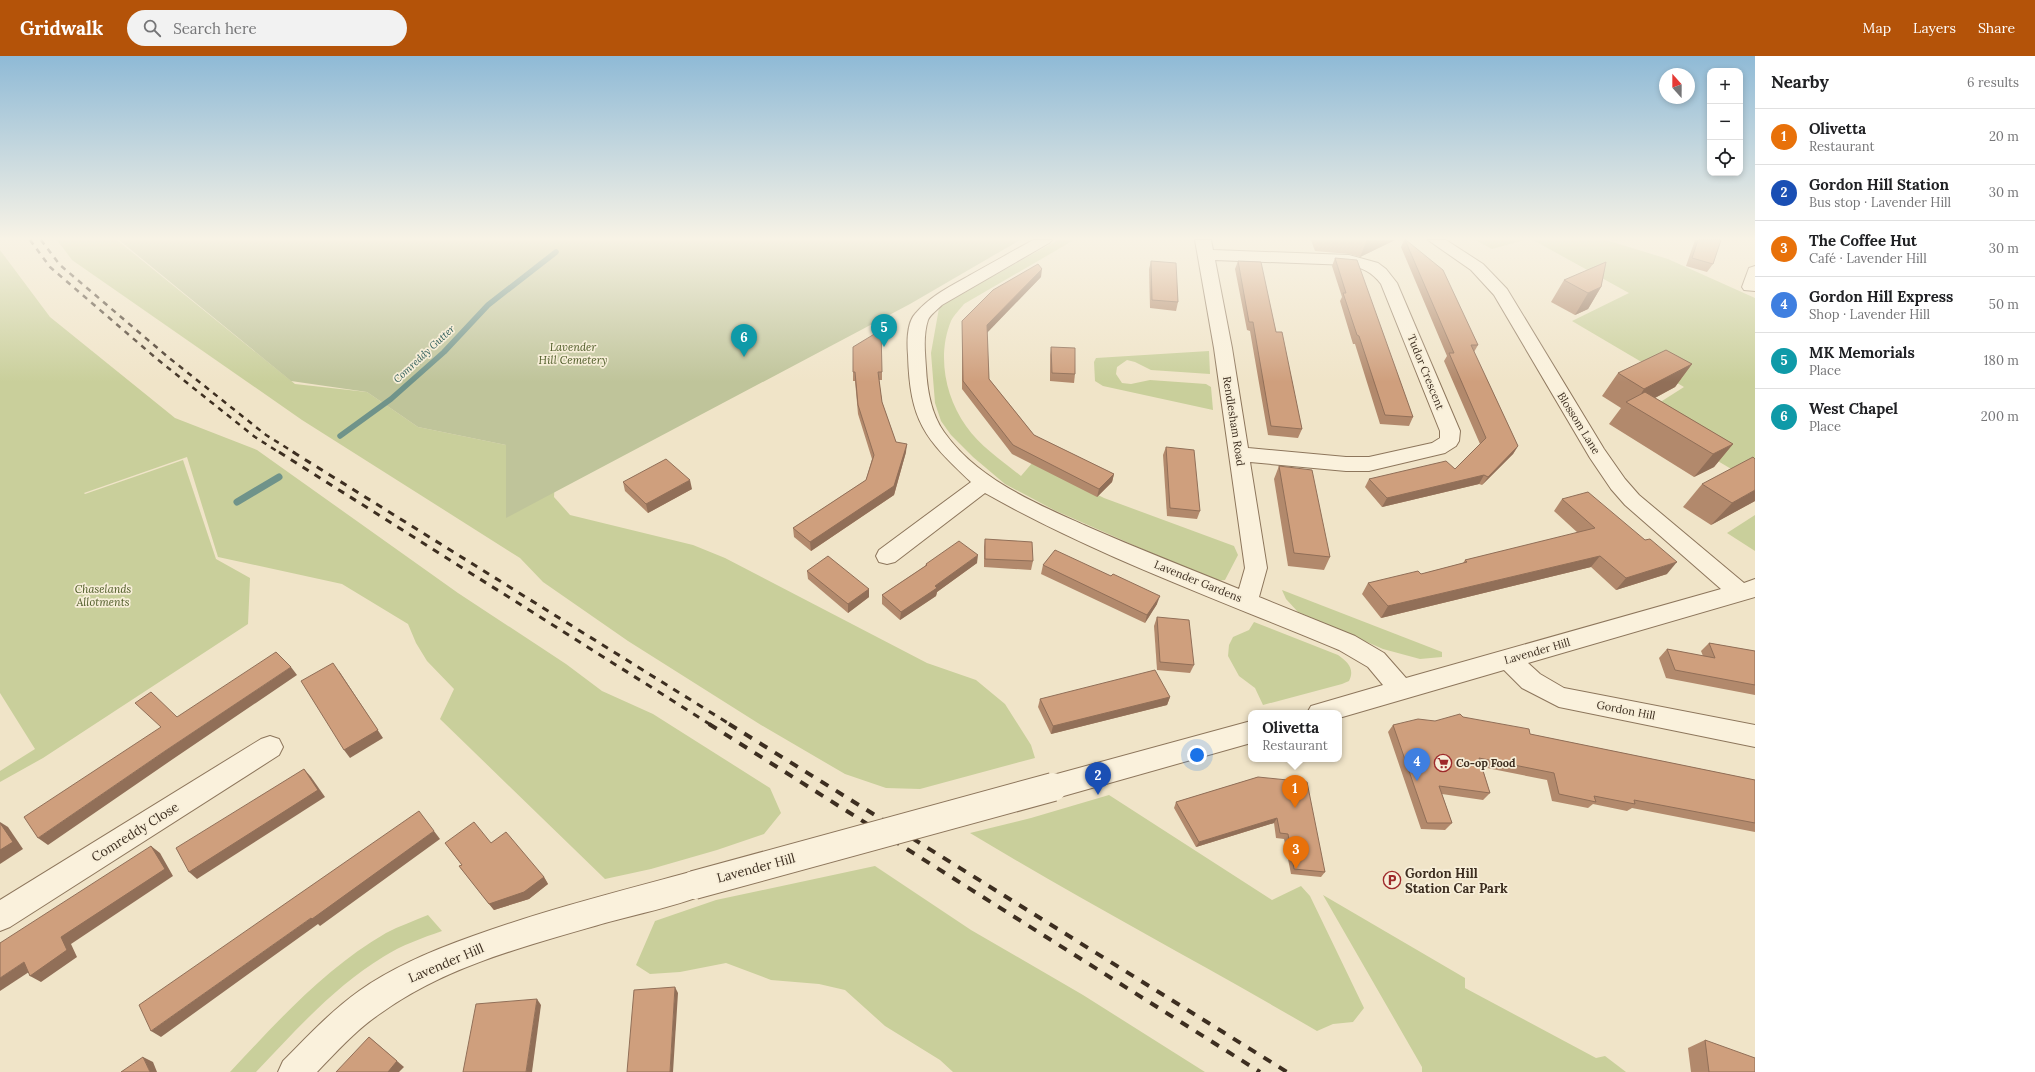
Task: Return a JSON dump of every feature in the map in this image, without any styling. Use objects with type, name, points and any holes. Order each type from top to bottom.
[{"type":"street","name":"Lavender Gardens","points":[[960,287],[936,301],[920,318],[916,345],[918,388],[928,421],[936,435],[948,450],[984,483],[1032,510],[1113,547],[1347,643],[1376,660],[1402,690]]},
{"type":"street","name":"Rendlesham Road","points":[[1212,287],[1256,568],[1255,576],[1246,601]]},
{"type":"street","name":"Tudor Crescent","points":[[1239,454],[1346,464],[1369,464],[1438,448],[1448,441],[1450,431],[1391,287]]},
{"type":"street","name":"Blossom Lane","points":[[1496,287],[1501,293],[1566,402],[1618,484],[1632,500],[1747,590]]},
{"type":"street","points":[[887,556],[984,483]]},
{"type":"street","name":"Lavender Hill","points":[[1331,710],[1747,590]]},
{"type":"street","name":"Gordon Hill","points":[[1508,659],[1530,681],[1560,697],[1755,736]]},
{"type":"street","name":"Lavender Hill","points":[[294,1072],[334,1034],[378,996],[417,973],[515,936],[600,910],[1248,733]]},
{"type":"street","name":"Comreddy Close","points":[[0,917],[270,747]]},
{"type":"green space","name":"Chaselands Allotments","points":[[0,287],[28,287],[50,317],[175,418],[257,450],[458,593],[566,664],[602,691],[653,714],[770,788],[781,813],[764,834],[717,850],[651,869],[605,879],[440,719],[454,689],[427,661],[416,643],[408,624],[342,584],[218,557],[187,457],[84,493],[85,494],[183,460],[216,559],[250,578],[248,624],[43,758],[0,782],[0,771],[35,749],[0,693]]},
{"type":"green space","points":[[111,287],[176,287],[295,384],[367,392],[418,427],[506,445],[558,423],[554,497],[570,515],[693,545],[725,558],[927,663],[976,680],[1005,704],[1031,745],[1035,758],[920,789],[886,788],[845,774],[761,725],[628,641],[543,582],[520,558],[302,420]]},
{"type":"green space","name":"Lavender Hill Cemetery","points":[[177,287],[939,287],[910,304],[506,518],[506,445],[418,427],[367,392],[291,381]]},
{"type":"green space","points":[[972,287],[993,287],[964,304],[955,314],[951,321],[944,348],[945,375],[948,389],[959,415],[978,440],[1021,476],[1033,462],[1104,498],[1234,546],[1238,555],[1225,580],[1215,581],[1054,510],[1005,484],[973,457],[951,435],[941,421],[935,403],[931,353],[939,308]]},
{"type":"green space","points":[[1619,287],[1731,287],[1755,298],[1755,483],[1640,415],[1684,387],[1572,321],[1629,293]]},
{"type":"green space","points":[[1209,351],[1210,374],[1151,370],[1135,362],[1127,360],[1117,367],[1116,374],[1122,383],[1131,384],[1150,380],[1206,384],[1211,387],[1213,410],[1103,386],[1095,381],[1094,362],[1096,358]]},
{"type":"green space","points":[[1755,515],[1755,551],[1727,533]]},
{"type":"green space","points":[[1282,590],[1442,652],[1442,657],[1420,659],[1383,649],[1298,612],[1286,599]]},
{"type":"green space","points":[[1254,622],[1338,655],[1350,666],[1351,677],[1349,681],[1263,705],[1255,688],[1239,676],[1228,656],[1229,645],[1233,637],[1249,630]]},
{"type":"green space","points":[[1109,795],[1272,900],[1301,886],[1310,896],[1364,1008],[1353,1022],[1333,1024],[1317,1031],[1056,884],[970,833],[1031,818]]},
{"type":"green space","points":[[875,866],[971,930],[1083,995],[1205,1072],[953,1072],[940,1060],[885,1026],[845,990],[819,984],[771,980],[726,963],[680,972],[650,974],[636,965],[655,921],[716,900]]},
{"type":"green space","points":[[1323,895],[1465,978],[1465,988],[1596,1058],[1605,1056],[1626,1072],[1422,1072],[1422,1067]]},
{"type":"green space","points":[[428,915],[442,931],[397,949],[348,981],[316,1010],[256,1072],[230,1072],[284,1015],[322,979],[342,963],[363,947],[386,933]]},
{"type":"building","points":[[997,287],[1024,287],[987,325],[989,379],[1034,435],[1114,474],[1099,489],[1013,445],[963,381],[962,321]]},
{"type":"building","points":[[1152,287],[1177,287],[1178,302],[1152,300]]},
{"type":"building","points":[[1243,287],[1266,287],[1276,332],[1282,332],[1302,429],[1271,426],[1253,322],[1249,322]]},
{"type":"building","points":[[1344,287],[1367,287],[1413,417],[1385,415],[1343,293],[1346,293]]},
{"type":"building","points":[[1426,287],[1451,287],[1478,345],[1471,345],[1518,446],[1488,477],[1484,475],[1387,498],[1369,479],[1446,461],[1455,469],[1486,438],[1449,353],[1454,353]]},
{"type":"building","points":[[1578,287],[1600,287],[1588,293]]},
{"type":"building","points":[[881,330],[882,372],[878,372],[882,402],[896,442],[907,444],[894,486],[810,542],[793,528],[866,480],[874,455],[858,405],[855,372],[853,372],[853,347]]},
{"type":"building","points":[[1051,347],[1075,348],[1075,374],[1052,373]]},
{"type":"building","points":[[1666,350],[1692,364],[1644,389],[1618,373]]},
{"type":"building","points":[[1645,392],[1733,444],[1713,454],[1626,402]]},
{"type":"building","points":[[1166,447],[1194,450],[1200,511],[1170,508]]},
{"type":"building","points":[[1753,457],[1755,459],[1755,490],[1732,503],[1702,484]]},
{"type":"building","points":[[666,459],[690,480],[646,504],[623,482]]},
{"type":"building","points":[[1279,466],[1312,470],[1330,557],[1294,553]]},
{"type":"building","points":[[1588,492],[1645,540],[1650,539],[1677,562],[1626,578],[1600,556],[1388,606],[1368,583],[1418,571],[1421,574],[1467,562],[1465,560],[1595,528],[1562,499]]},
{"type":"building","points":[[985,539],[1032,542],[1033,561],[985,559]]},
{"type":"building","points":[[959,541],[978,555],[935,586],[937,588],[901,612],[882,595],[927,565],[926,564]]},
{"type":"building","points":[[1055,550],[1111,576],[1113,574],[1160,596],[1147,615],[1043,565]]},
{"type":"building","points":[[828,556],[869,589],[848,604],[807,571]]},
{"type":"building","points":[[1157,617],[1189,620],[1194,665],[1160,662]]},
{"type":"building","points":[[1709,643],[1755,651],[1755,685],[1675,670],[1667,649],[1715,658]]},
{"type":"building","points":[[276,652],[291,667],[38,838],[24,817],[161,727],[135,703],[151,692],[177,717]]},
{"type":"building","points":[[333,663],[378,730],[344,750],[301,681]]},
{"type":"building","points":[[1155,670],[1170,697],[1053,726],[1040,699]]},
{"type":"building","points":[[1460,714],[1463,717],[1529,729],[1530,734],[1755,780],[1755,823],[1634,800],[1635,804],[1594,796],[1596,802],[1559,794],[1554,773],[1479,758],[1490,793],[1439,786],[1452,823],[1427,823],[1393,725],[1418,719],[1435,721]]},
{"type":"building","points":[[304,769],[318,790],[189,872],[176,848]]},
{"type":"building","points":[[1258,777],[1307,782],[1325,872],[1294,869],[1288,834],[1280,833],[1277,818],[1199,842],[1176,802]]},
{"type":"building","points":[[419,811],[434,831],[312,919],[311,918],[151,1031],[139,1005]]},
{"type":"building","points":[[474,822],[491,843],[506,832],[544,877],[524,892],[489,904],[459,866],[462,865],[445,843]]},
{"type":"building","points":[[0,823],[13,842],[0,850]]},
{"type":"building","points":[[151,846],[165,869],[61,937],[67,950],[30,976],[24,962],[0,978],[0,943]]},
{"type":"building","points":[[675,987],[670,1072],[627,1072],[634,990]]},
{"type":"building","points":[[537,999],[526,1072],[463,1072],[476,1004]]},
{"type":"building","points":[[369,1037],[397,1061],[388,1072],[336,1072]]},
{"type":"building","points":[[1705,1040],[1755,1058],[1755,1072],[1709,1072]]},
{"type":"building","points":[[143,1057],[150,1072],[121,1072]]},
{"type":"waterway","name":"Comreddy Gutter","points":[[340,436],[391,399],[444,352],[488,305],[511,287]]},
{"type":"waterway","name":"Comreddy Gutter","points":[[237,502],[279,477]]},
{"type":"railway","points":[[74,287],[157,359],[255,437],[280,453]]},
{"type":"railway","points":[[86,287],[168,357],[266,435],[295,453]]},
{"type":"railway","points":[[279,452],[711,725]]},
{"type":"railway","points":[[293,452],[731,725]]},
{"type":"railway","points":[[709,724],[1260,1072]]},
{"type":"railway","points":[[729,724],[1287,1072]]},
{"type":"place","name":"MK Memorials","points":[[884,347]]},
{"type":"place","name":"West Chapel","points":[[744,357]]},
{"type":"place","name":"Co-op Food","points":[[1443,763]]},
{"type":"place","name":"Gordon Hill Express","points":[[1417,781]]},
{"type":"place","name":"Gordon Hill Station","points":[[1098,795]]},
{"type":"place","name":"Olivetta","points":[[1295,808]]},
{"type":"place","name":"The Coffee Hut","points":[[1296,869]]},
{"type":"place","name":"Gordon Hill Station Car Park","points":[[1392,880]]}]
